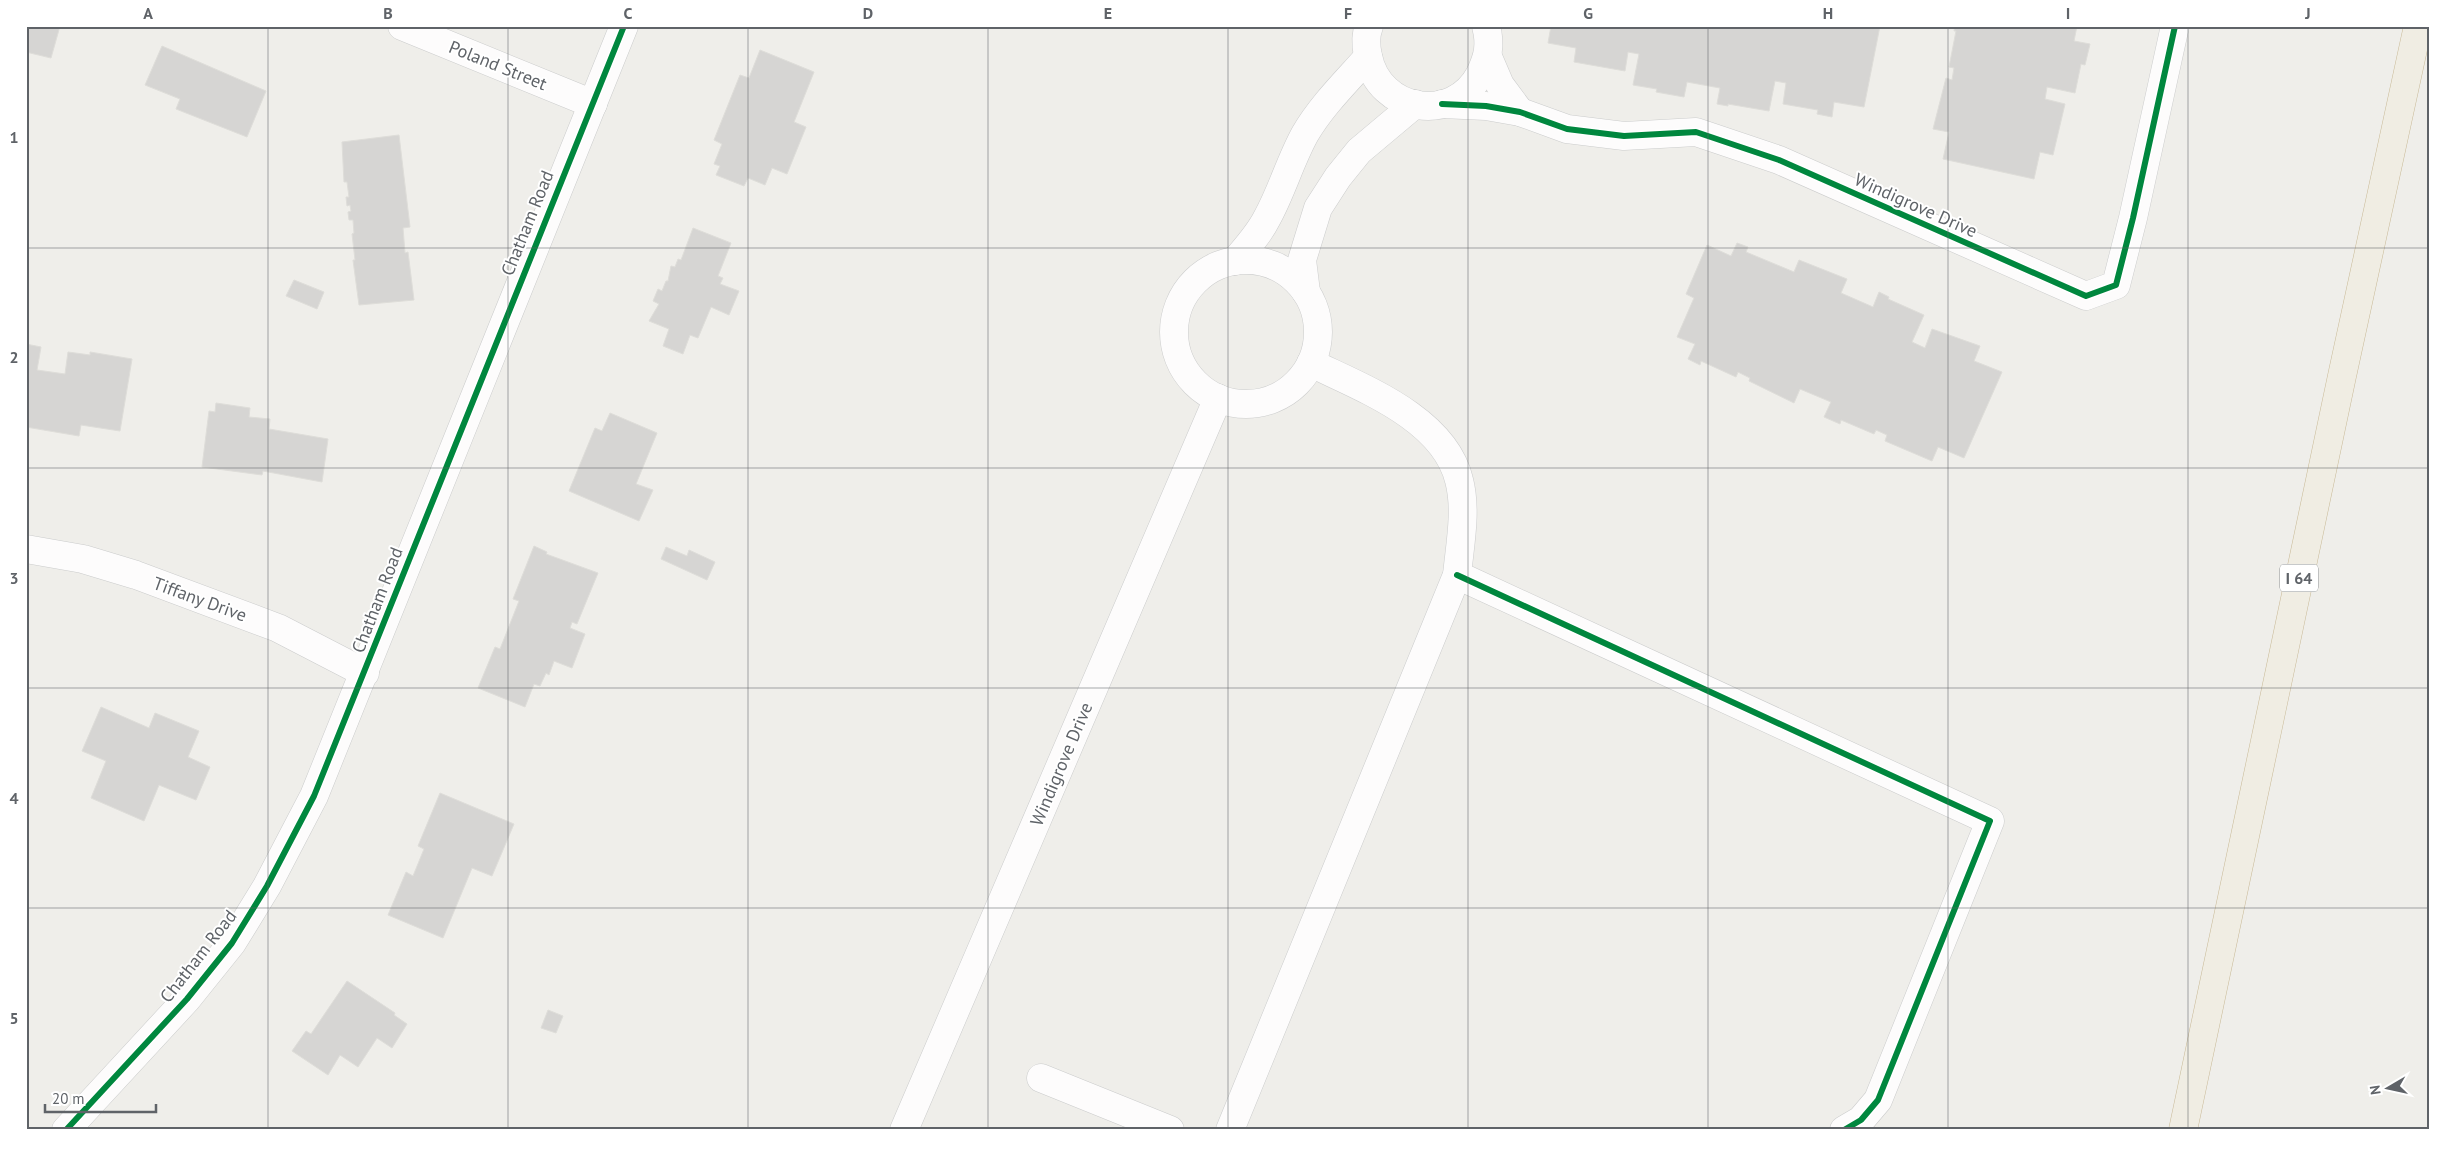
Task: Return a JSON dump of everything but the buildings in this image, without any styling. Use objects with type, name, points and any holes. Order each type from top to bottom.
[{"type":"highway","name":"I 64","points":[[2183,1130],[2418,26]]},
{"type":"street","name":"Poland Street","points":[[402,26],[593,104]]},
{"type":"street","name":"Chatham Road","points":[[66,1130],[187,999],[232,943],[267,886],[310,803],[365,673],[494,343],[624,26]]},
{"type":"street","points":[[1369,26],[1366,48],[1369,66],[1384,88],[1391,94],[1407,103],[1415,104]]},
{"type":"street","points":[[1442,104],[1459,98],[1473,86],[1488,57],[1490,40],[1486,26]]},
{"type":"street","name":"Windigrove Drive","points":[[1415,104],[1424,106],[1442,104],[1486,106],[1520,112],[1567,129],[1624,136],[1696,132],[1778,160],[2086,296],[2116,285],[2133,218],[2175,26]]},
{"type":"street","points":[[1235,261],[1258,233],[1268,217],[1290,161],[1306,132],[1322,109],[1368,57]]},
{"type":"street","points":[[1488,57],[1500,85],[1520,112]]},
{"type":"street","points":[[1306,292],[1292,277],[1275,266],[1256,260],[1220,264],[1194,281],[1178,308],[1175,323],[1178,354],[1184,368],[1204,391],[1218,398],[1236,403],[1254,404],[1272,399],[1288,390],[1302,378],[1311,362],[1318,339],[1316,314],[1306,292],[1302,260],[1318,208],[1338,177],[1359,151],[1415,104]]},
{"type":"street","points":[[1230,1130],[1457,575],[1463,521],[1459,480],[1445,450],[1426,428],[1387,400],[1311,362]]},
{"type":"street","name":"Windigrove Drive","points":[[904,1130],[1218,398]]},
{"type":"street","name":"Tiffany Drive","points":[[26,549],[83,559],[136,575],[278,628],[365,673]]},
{"type":"street","points":[[1457,575],[1990,820],[1878,1100],[1861,1120],[1844,1130]]},
{"type":"street","points":[[1041,1078],[1170,1130]]},
{"type":"cycle path","points":[[66,1130],[187,999],[232,943],[267,886],[314,796],[624,26]]},
{"type":"cycle path","points":[[1442,104],[1486,106],[1520,112],[1567,129],[1624,136],[1696,132],[1779,160],[2086,296],[2116,285],[2133,218],[2175,26]]},
{"type":"cycle path","points":[[1457,575],[1990,821],[1878,1100],[1861,1120],[1844,1130]]}]
